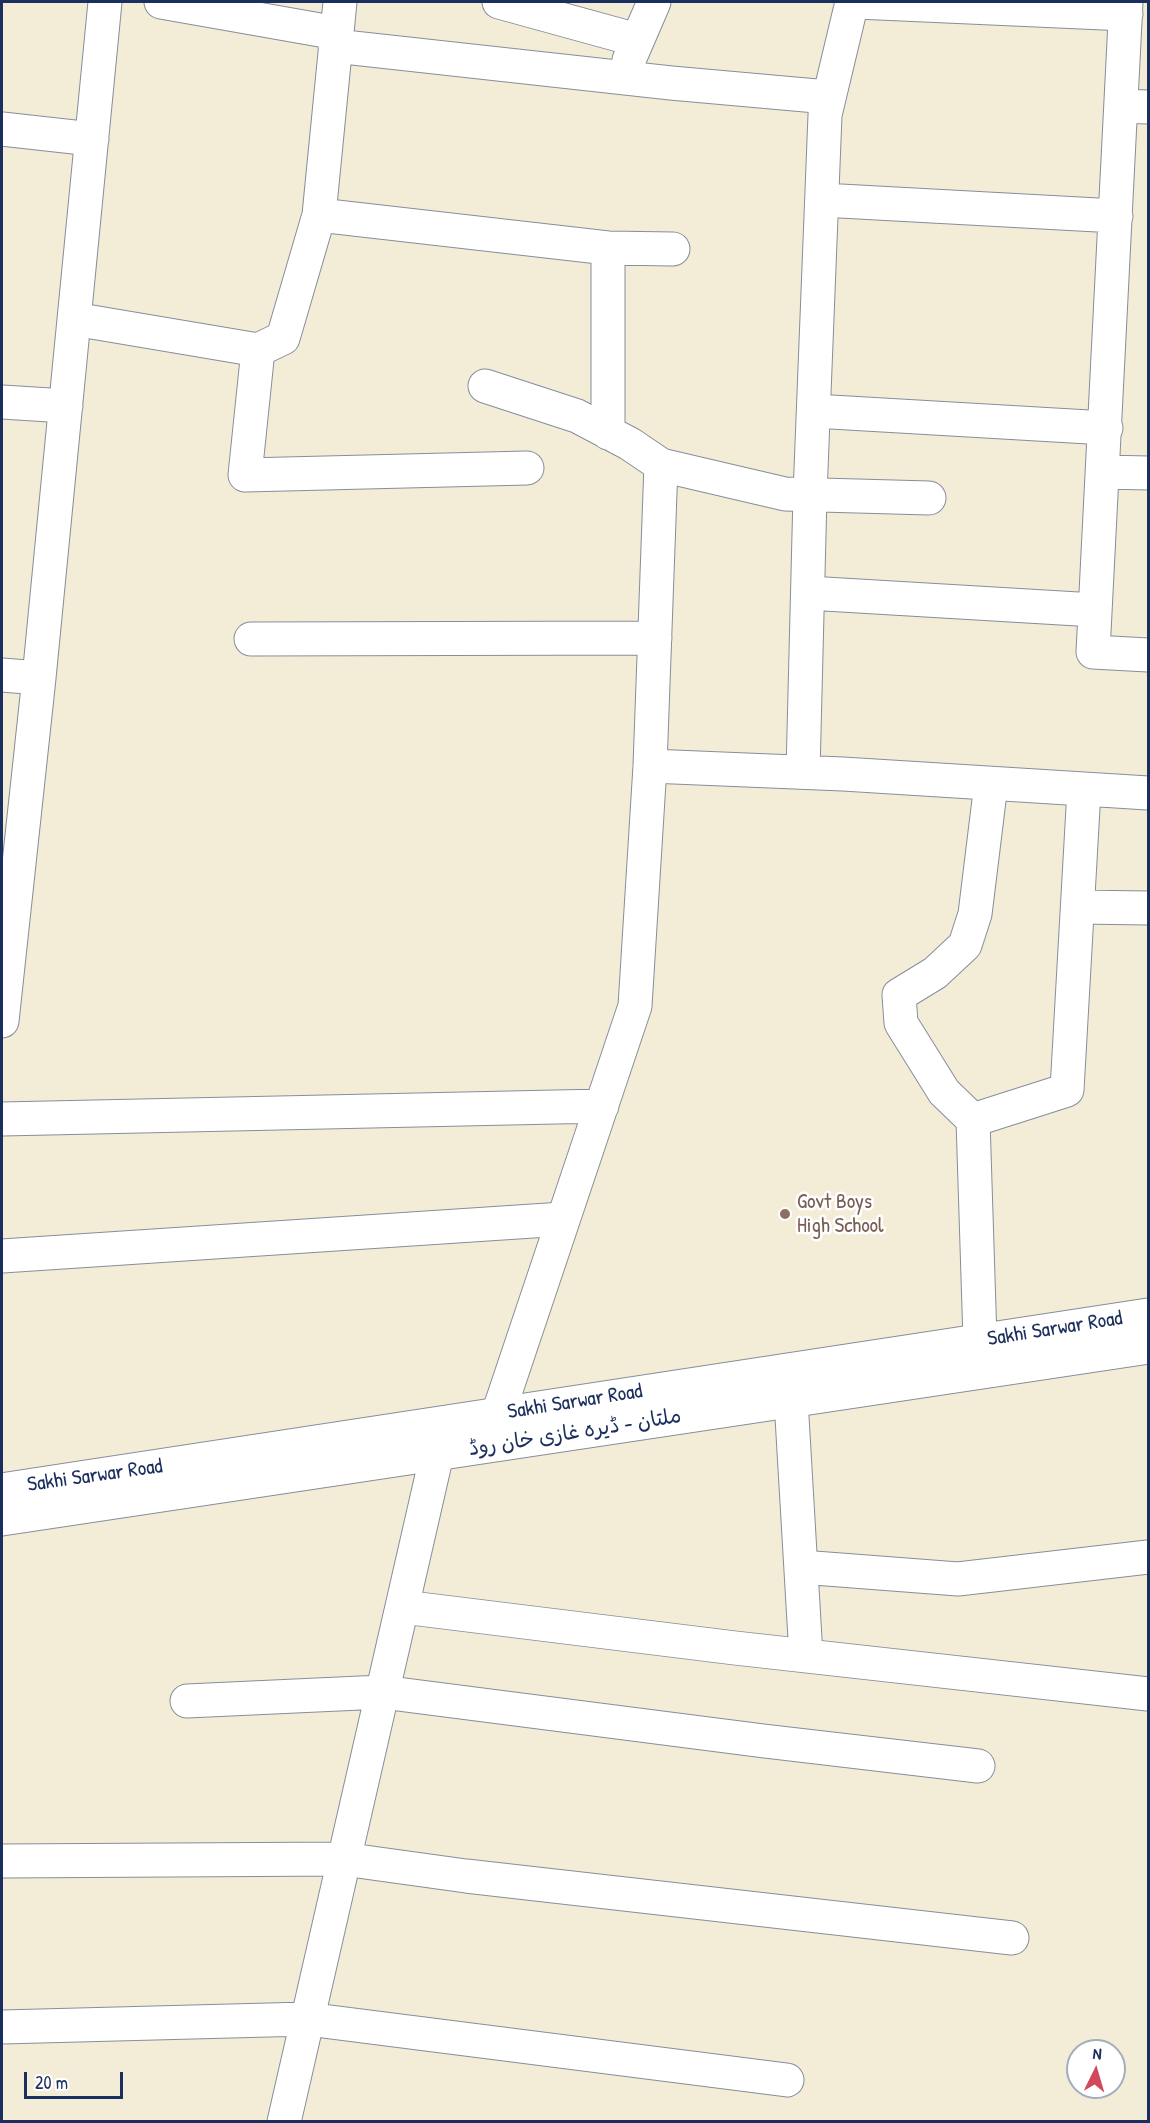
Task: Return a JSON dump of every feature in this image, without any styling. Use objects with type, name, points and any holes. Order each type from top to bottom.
[{"type":"main road","points":[[2,1021],[4,981],[39,678],[105,2]]},
{"type":"main road","points":[[161,2],[337,27],[622,78],[828,97]]},
{"type":"main road","points":[[499,2],[637,40]]},
{"type":"main road","points":[[622,78],[654,2]]},
{"type":"main road","points":[[803,772],[810,495],[825,115],[852,2]]},
{"type":"main road","points":[[857,2],[1126,8],[1135,106],[1116,216],[1093,652],[1149,655]]},
{"type":"main road","points":[[74,319],[258,350],[283,338],[319,215],[337,27]]},
{"type":"main road","points":[[2,129],[92,139]]},
{"type":"main road","points":[[822,200],[1116,216]]},
{"type":"main road","points":[[319,215],[608,248],[673,249]]},
{"type":"main road","points":[[608,248],[608,433]]},
{"type":"main road","points":[[258,350],[245,475],[527,468]]},
{"type":"main road","points":[[486,386],[577,416],[630,444],[660,465],[784,494],[929,498]]},
{"type":"main road","points":[[2,402],[66,406]]},
{"type":"main road","points":[[814,411],[1106,428]]},
{"type":"main road","points":[[498,1414],[635,1006],[650,766],[660,465]]},
{"type":"main road","points":[[1103,472],[1149,473]]},
{"type":"main road","points":[[808,593],[1095,610]]},
{"type":"main road","points":[[250,639],[654,638]]},
{"type":"main road","points":[[2,675],[39,678]]},
{"type":"main road","points":[[650,766],[803,772],[1149,793]]},
{"type":"main road","points":[[980,1340],[973,1120],[944,1092],[901,1023],[899,995],[935,973],[964,945],[975,914],[991,784]]},
{"type":"main road","points":[[973,1120],[1067,1090],[1084,790]]},
{"type":"main road","points":[[1078,907],[1149,908]]},
{"type":"main road","points":[[2,1119],[602,1106]]},
{"type":"main road","points":[[2,1256],[563,1219]]},
{"type":"main road","name":"Sakhi Sarwar Road","points":[[2,1490],[311,1458],[498,1414],[1149,1314]]},
{"type":"main road","name":"ملتان - ڈیرہ غازی خان روڈ","points":[[2,1519],[311,1458],[437,1454],[1149,1347]]},
{"type":"main road","points":[[791,1400],[806,1656]]},
{"type":"main road","points":[[284,2121],[437,1454]]},
{"type":"main road","points":[[801,1567],[958,1579],[1149,1557]]},
{"type":"main road","points":[[403,1607],[806,1656],[1149,1694]]},
{"type":"main road","points":[[187,1701],[382,1692],[978,1766]]},
{"type":"main road","points":[[2,1861],[343,1859],[466,1876],[1012,1938]]},
{"type":"main road","points":[[2,2027],[307,2019],[787,2080]]},
{"type":"place","name":"Govt Boys High School","points":[[785,1214]]}]
